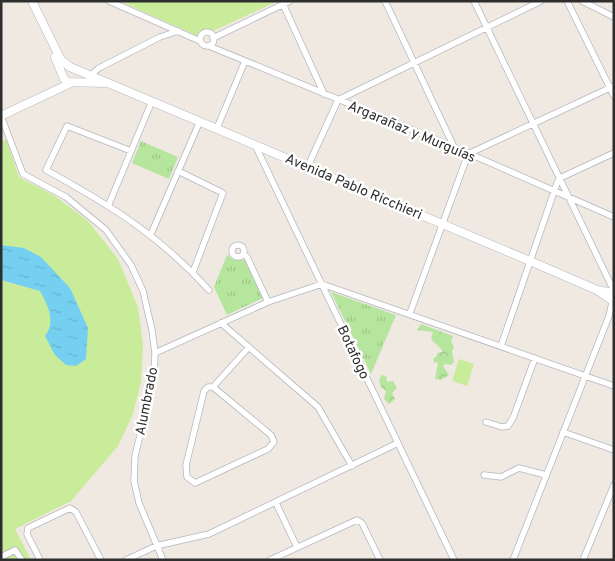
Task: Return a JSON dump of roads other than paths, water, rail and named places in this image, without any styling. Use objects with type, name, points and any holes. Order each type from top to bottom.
[{"type":"main road","points":[[27,1],[63,75],[73,82]]},
{"type":"main road","points":[[1,116],[73,82],[79,77],[74,69],[61,60],[32,1]]},
{"type":"main road","points":[[1,112],[58,84],[63,75],[74,69]]},
{"type":"main road","name":"Avenida Pablo Ricchieri","points":[[74,69],[255,143],[613,296]]},
{"type":"main road","name":"Avenida Pablo Ricchieri","points":[[73,82],[110,84]]},
{"type":"street","points":[[109,1],[200,41],[203,46],[210,46],[213,38],[290,1]]},
{"type":"street","points":[[385,1],[454,147]]},
{"type":"street","points":[[474,1],[571,199],[613,296],[611,314],[513,560]]},
{"type":"street","points":[[308,166],[338,100],[541,1]]},
{"type":"street","points":[[567,1],[612,87],[614,96]]},
{"type":"street","points":[[582,1],[614,17]]},
{"type":"street","points":[[283,4],[324,94]]},
{"type":"street","points":[[160,37],[166,27]]},
{"type":"street","points":[[91,75],[99,68],[160,37],[178,32]]},
{"type":"street","points":[[200,41],[200,36],[205,32],[211,34],[213,38]]},
{"type":"street","name":"Argarañaz y Murguías","points":[[210,46],[454,147],[614,217]]},
{"type":"street","points":[[217,128],[245,61]]},
{"type":"street","points":[[410,313],[468,154],[612,87]]},
{"type":"street","points":[[109,204],[152,101]]},
{"type":"street","name":"Alumbrado","points":[[1,116],[24,174],[66,197],[106,230],[123,253],[143,291],[155,353],[152,387],[135,456],[134,481],[139,503],[163,560]]},
{"type":"street","points":[[151,234],[200,121]]},
{"type":"street","points":[[131,151],[67,126],[46,170],[109,204],[151,234],[193,272],[209,290]]},
{"type":"street","name":"Botafogo","points":[[255,143],[454,560]]},
{"type":"street","points":[[501,346],[560,178],[614,152]]},
{"type":"street","points":[[178,171],[221,190],[223,199],[193,272]]},
{"type":"street","points":[[243,254],[247,257],[268,302]]},
{"type":"street","points":[[155,353],[268,302],[322,284],[410,313],[614,386]]},
{"type":"street","points":[[221,322],[318,407],[352,466]]},
{"type":"street","points":[[213,387],[271,435],[274,442],[268,449],[194,483],[187,477],[186,465],[204,391],[208,387],[213,387],[249,347]]},
{"type":"street","points":[[486,422],[502,427],[508,426],[514,418],[535,358]]},
{"type":"street","points":[[563,432],[614,450]]},
{"type":"street","points":[[126,560],[156,546],[209,534],[398,443]]},
{"type":"street","points":[[484,475],[501,477],[519,468],[546,475]]},
{"type":"street","points":[[583,560],[614,485]]},
{"type":"street","points":[[276,502],[297,547]]},
{"type":"street","points":[[40,560],[27,531],[70,508],[74,509],[101,560]]},
{"type":"street","points":[[270,560],[357,520],[362,523],[380,560]]},
{"type":"street","points":[[1,557],[15,550],[22,560]]},
{"type":"water","points":[[1,245],[24,248],[41,257],[70,288],[88,328],[86,359],[76,366],[66,365],[55,355],[45,336],[50,325],[50,314],[40,291],[1,280]]}]
